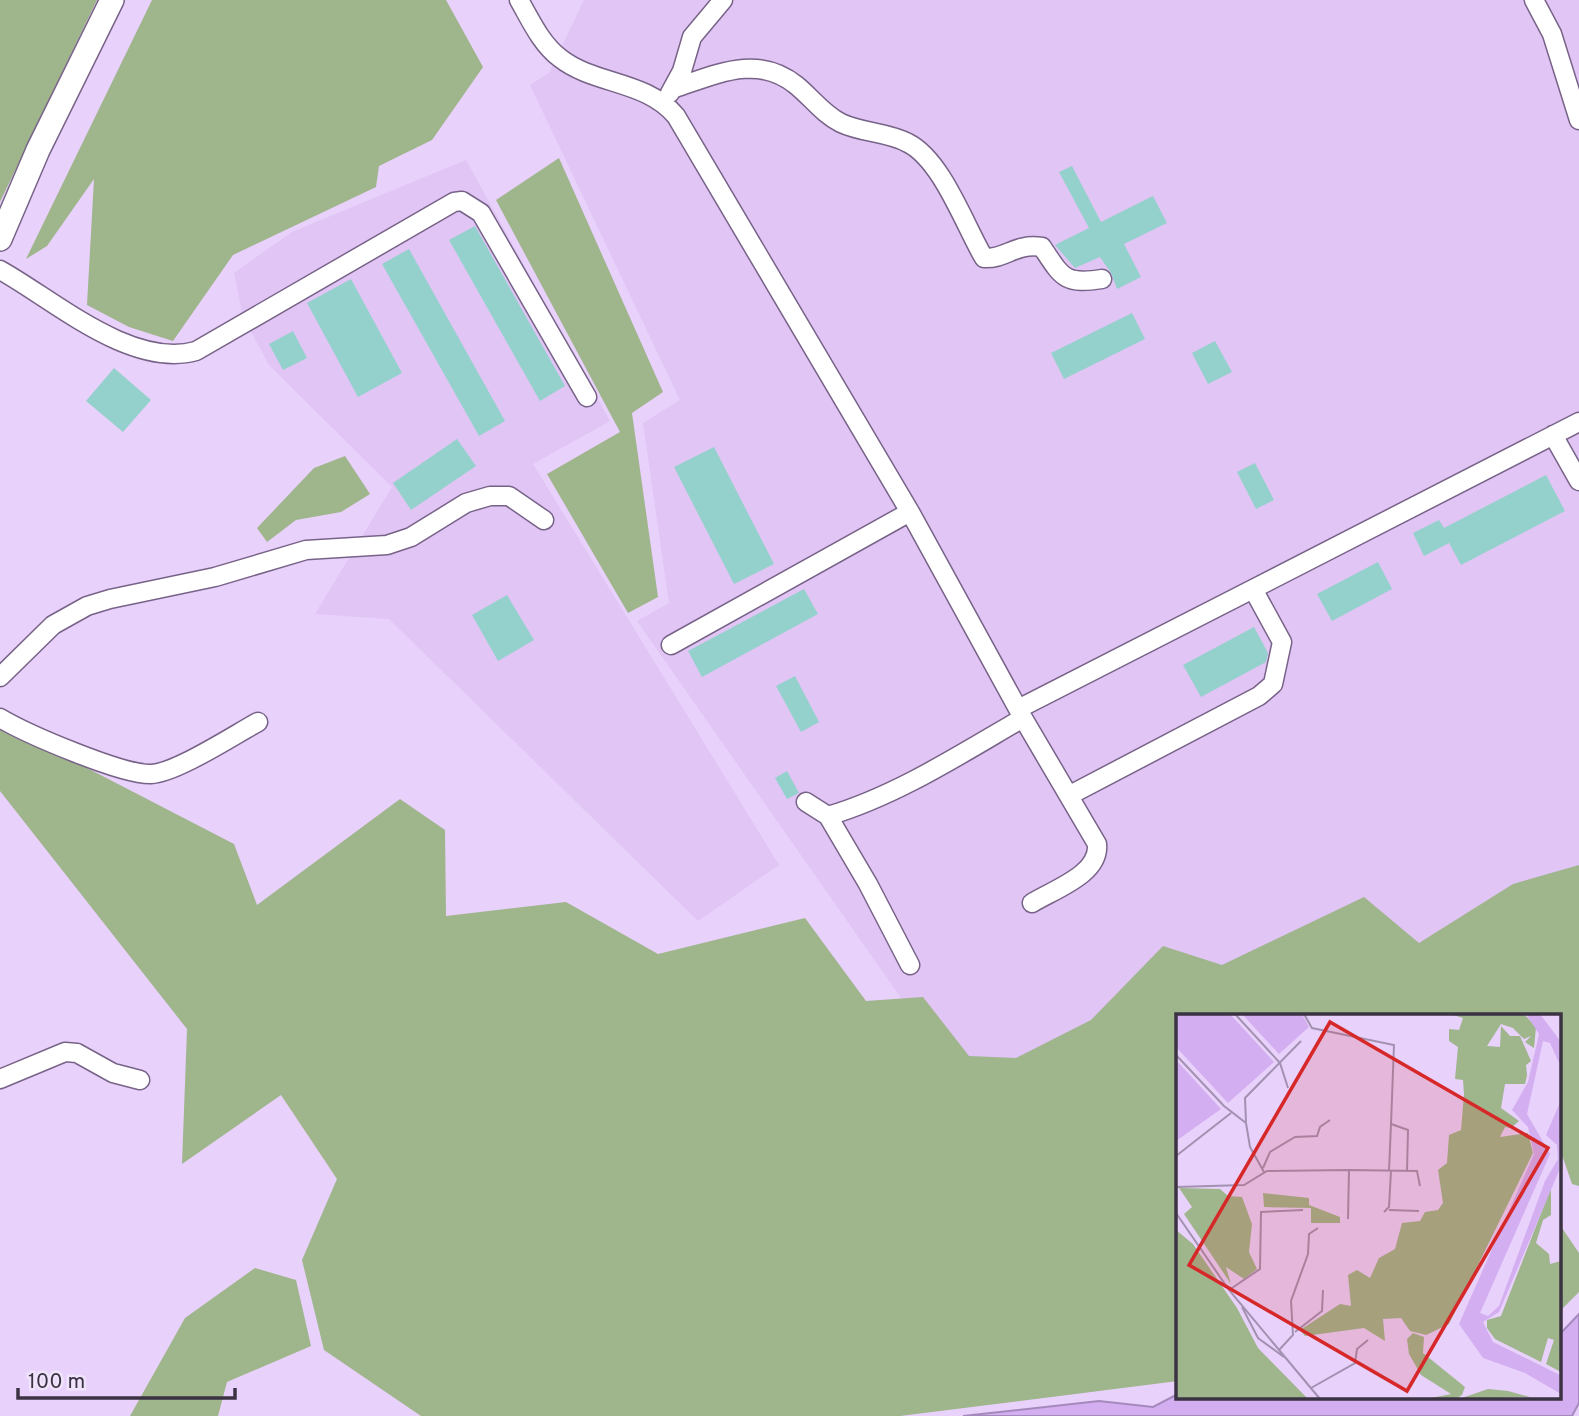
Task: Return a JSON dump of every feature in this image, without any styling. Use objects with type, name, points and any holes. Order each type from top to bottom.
[{"type":"main road","points":[[0,239],[38,150],[112,0]]},
{"type":"lane","points":[[519,0],[544,41],[560,59],[669,94],[716,74],[756,67],[780,72],[817,107],[842,124],[909,143],[924,155],[938,172],[984,258],[995,259],[1021,245],[1042,247],[1060,275],[1075,283],[1102,279]]},
{"type":"lane","points":[[723,0],[692,37],[669,94],[683,128],[910,512],[1021,714],[1097,844],[1098,856],[1091,867],[1032,903]]},
{"type":"lane","points":[[1534,0],[1552,34],[1579,120]]},
{"type":"lane","points":[[0,270],[116,339],[140,349],[178,356],[196,351],[442,209],[462,201],[481,213],[587,397]]},
{"type":"lane","points":[[828,816],[847,810],[950,761],[1021,714],[1253,589],[1579,422]]},
{"type":"lane","points":[[1553,435],[1579,481]]},
{"type":"lane","points":[[0,677],[53,625],[87,606],[110,599],[215,577],[306,550],[387,545],[411,537],[466,503],[490,496],[509,496],[544,520]]},
{"type":"lane","points":[[671,645],[910,512]]},
{"type":"lane","points":[[1070,795],[1259,696],[1273,684],[1282,642],[1253,589]]},
{"type":"lane","points":[[0,718],[92,757],[133,772],[152,774],[182,762],[258,722]]},
{"type":"lane","points":[[806,802],[828,816],[868,884],[910,965]]},
{"type":"lane","points":[[0,1079],[65,1052],[78,1053],[113,1073],[140,1080]]},
{"type":"shaded area","points":[[584,0],[1579,0],[1579,971],[1176,1014],[1176,1162],[941,1055],[637,621],[669,603],[643,423],[680,400],[530,85],[549,73]]},
{"type":"shaded area","points":[[466,160],[610,421],[533,464],[779,865],[698,921],[389,619],[315,614],[392,487],[269,365],[243,317],[234,273],[292,232]]},
{"type":"shaded area","points":[[1579,1314],[1579,1403],[1572,1416],[963,1416],[1099,1401],[1153,1407],[1176,1395],[1176,1398],[1562,1398],[1562,1332]]},
{"type":"green space","points":[[0,0],[97,0],[0,202]]},
{"type":"green space","points":[[152,0],[446,0],[483,67],[432,140],[379,166],[376,187],[233,255],[173,341],[129,327],[87,305],[94,179],[47,246],[26,259]]},
{"type":"green space","points":[[559,158],[663,392],[632,413],[658,597],[628,613],[547,474],[620,432],[496,200]]},
{"type":"green space","points":[[345,456],[370,494],[341,512],[296,520],[267,542],[257,528],[314,468]]},
{"type":"green space","points":[[0,723],[234,844],[257,905],[400,799],[445,830],[446,916],[566,902],[658,954],[805,918],[866,1001],[923,997],[969,1056],[1016,1058],[1091,1020],[1163,946],[1222,965],[1364,897],[1419,943],[1513,884],[1579,865],[1579,1186],[1572,1184],[1562,1155],[1562,1014],[1176,1014],[1176,1381],[900,1416],[421,1416],[324,1350],[302,1260],[337,1179],[281,1095],[182,1164],[187,1029],[0,791]]},
{"type":"green space","points":[[1562,1228],[1579,1253],[1579,1292],[1562,1309]]},
{"type":"green space","points":[[255,1268],[296,1280],[311,1346],[227,1382],[218,1416],[130,1416],[185,1318]]},
{"type":"building","points":[[1072,166],[1101,222],[1153,196],[1167,223],[1124,244],[1141,277],[1117,289],[1111,273],[1100,257],[1075,268],[1055,245],[1089,228],[1059,172]]},
{"type":"building","points":[[475,226],[565,386],[540,401],[449,240]]},
{"type":"building","points":[[409,249],[505,421],[479,436],[382,264]]},
{"type":"building","points":[[351,279],[402,373],[358,397],[307,303]]},
{"type":"building","points":[[1132,313],[1145,339],[1064,379],[1051,353]]},
{"type":"building","points":[[293,331],[307,358],[283,370],[269,344]]},
{"type":"building","points":[[1215,341],[1232,372],[1208,384],[1192,353]]},
{"type":"building","points":[[114,368],[151,400],[123,432],[86,401]]},
{"type":"building","points":[[457,439],[476,466],[411,510],[393,483]]},
{"type":"building","points":[[714,447],[774,564],[734,584],[674,467]]},
{"type":"building","points":[[1255,463],[1274,500],[1256,509],[1237,472]]},
{"type":"building","points":[[1546,475],[1565,511],[1461,565],[1449,543],[1424,556],[1413,533],[1439,520],[1444,528]]},
{"type":"building","points":[[1378,562],[1392,589],[1332,621],[1317,594]]},
{"type":"building","points":[[804,589],[818,614],[702,677],[688,651]]},
{"type":"building","points":[[507,595],[534,640],[498,661],[472,615]]},
{"type":"building","points":[[1254,627],[1268,653],[1266,662],[1201,697],[1183,665]]},
{"type":"building","points":[[795,676],[819,722],[801,732],[776,686]]},
{"type":"building","points":[[787,771],[799,793],[787,799],[775,778]]}]
